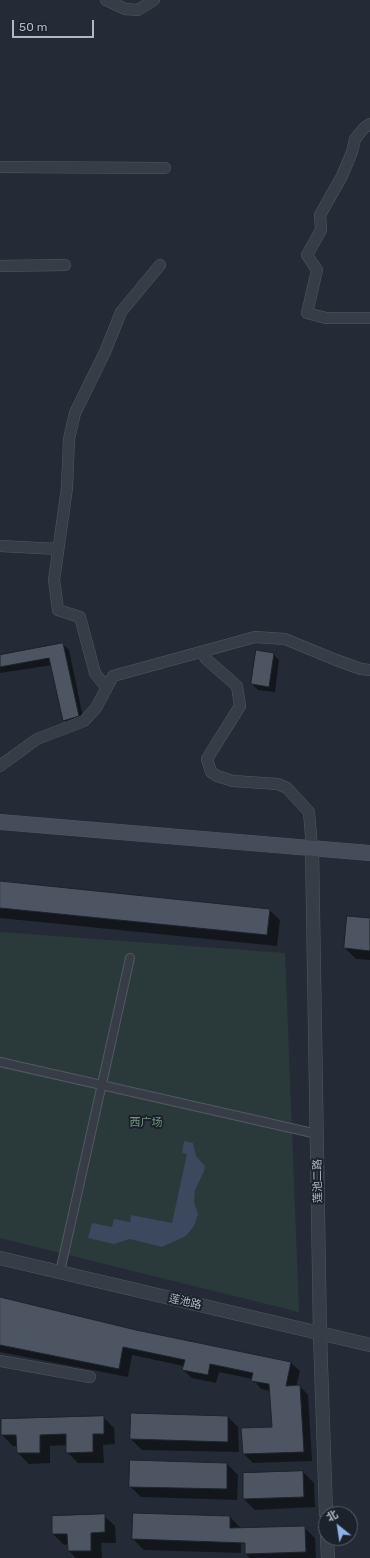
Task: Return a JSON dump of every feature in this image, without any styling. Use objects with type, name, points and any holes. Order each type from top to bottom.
[{"type":"main road","points":[[0,822],[370,853]]},
{"type":"street","points":[[106,0],[125,9],[138,10],[154,0]]},
{"type":"street","points":[[370,124],[364,128],[355,139],[352,152],[342,176],[320,215],[321,230],[307,255],[317,270],[307,313],[326,318],[370,318]]},
{"type":"street","points":[[0,167],[165,168]]},
{"type":"street","points":[[0,266],[65,265]]},
{"type":"street","points":[[106,687],[95,673],[80,617],[58,610],[54,580],[67,488],[69,439],[75,413],[105,352],[122,312],[160,265]]},
{"type":"street","points":[[0,546],[58,549]]},
{"type":"street","points":[[0,766],[37,739],[84,721],[96,708],[113,676],[255,637],[285,639],[361,669],[370,670]]},
{"type":"street","points":[[202,652],[206,659],[237,686],[240,706],[208,759],[211,772],[217,776],[233,781],[278,784],[287,788],[308,812],[312,848]]},
{"type":"street","name":"莲池二路","points":[[312,848],[320,1334],[326,1506]]},
{"type":"street","points":[[60,1272],[130,958]]},
{"type":"street","points":[[0,1062],[317,1134]]},
{"type":"street","name":"莲池路","points":[[0,1258],[370,1345]]},
{"type":"street","points":[[0,1361],[90,1377]]},
{"type":"street","points":[[327,1546],[328,1558]]},
{"type":"green space","name":"西广场","points":[[0,932],[285,953],[299,1312],[0,1238]]},
{"type":"water","points":[[184,1141],[193,1143],[196,1156],[205,1166],[195,1190],[194,1202],[198,1214],[194,1226],[186,1236],[162,1247],[130,1239],[114,1244],[88,1238],[92,1223],[112,1227],[114,1219],[130,1222],[131,1215],[172,1223],[187,1154],[182,1153]]},
{"type":"building","points":[[63,643],[79,716],[63,721],[49,658],[0,667],[0,655]]},
{"type":"building","points":[[256,650],[274,653],[269,687],[251,684]]},
{"type":"building","points":[[0,881],[270,909],[267,935],[0,908]]},
{"type":"building","points":[[347,916],[370,918],[370,951],[344,948]]},
{"type":"building","points":[[0,1297],[136,1330],[291,1362],[286,1386],[300,1385],[304,1452],[243,1454],[241,1428],[272,1427],[269,1384],[251,1381],[253,1373],[210,1364],[208,1375],[182,1370],[185,1360],[123,1347],[119,1369],[0,1345]]},
{"type":"building","points":[[131,1413],[228,1416],[228,1442],[130,1439]]},
{"type":"building","points":[[104,1416],[104,1434],[93,1434],[93,1452],[66,1453],[66,1434],[40,1435],[40,1453],[17,1453],[16,1435],[1,1435],[1,1419]]},
{"type":"building","points":[[130,1460],[227,1463],[227,1489],[129,1487]]},
{"type":"building","points":[[303,1471],[304,1497],[243,1499],[243,1473]]},
{"type":"building","points":[[133,1513],[230,1516],[230,1528],[305,1526],[306,1552],[245,1554],[245,1543],[132,1539]]},
{"type":"building","points":[[105,1514],[105,1532],[91,1533],[91,1551],[68,1551],[67,1534],[52,1534],[52,1516]]}]
